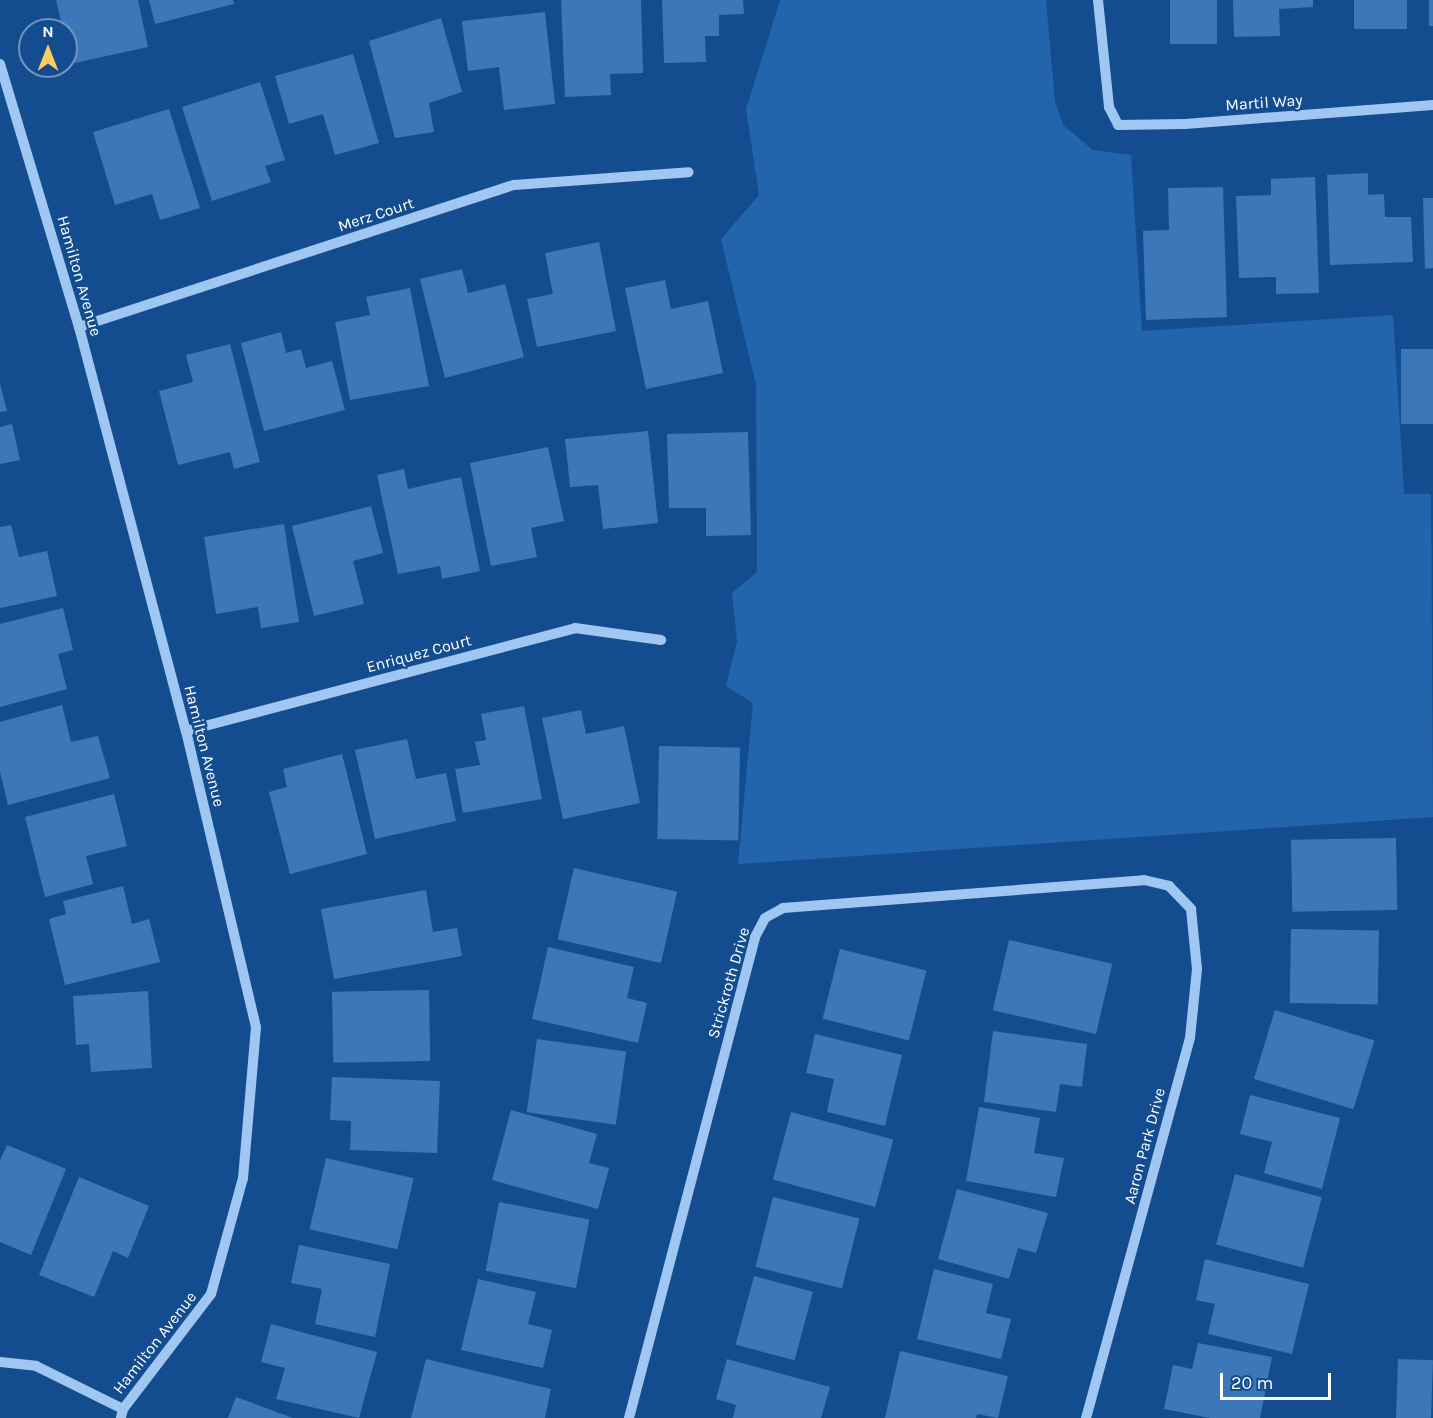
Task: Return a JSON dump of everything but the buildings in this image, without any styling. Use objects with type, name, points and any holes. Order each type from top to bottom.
[{"type":"street","name":"Martil Way","points":[[1098,0],[1109,106],[1118,125],[1185,124],[1433,105]]},
{"type":"street","name":"Hamilton Avenue","points":[[0,64],[79,327],[186,731],[256,1027],[243,1178],[211,1294],[122,1413]]},
{"type":"street","name":"Merz Court","points":[[79,327],[514,185],[689,172]]},
{"type":"street","name":"Enriquez Court","points":[[186,731],[575,628],[661,640]]},
{"type":"street","name":"Strickroth Drive","points":[[629,1418],[755,937],[765,918],[783,908],[1144,880],[1168,886]]},
{"type":"street","name":"Aaron Park Drive","points":[[1086,1418],[1190,1038],[1197,969],[1191,909],[1168,886]]},
{"type":"street","points":[[0,1362],[36,1366],[122,1413]]},
{"type":"shaded area","points":[[780,0],[1046,0],[1055,102],[1064,126],[1093,150],[1131,155],[1142,331],[1393,315],[1404,494],[1431,494],[1433,817],[738,864],[753,703],[726,686],[737,641],[732,593],[757,572],[756,385],[721,239],[759,195],[746,109]]}]
